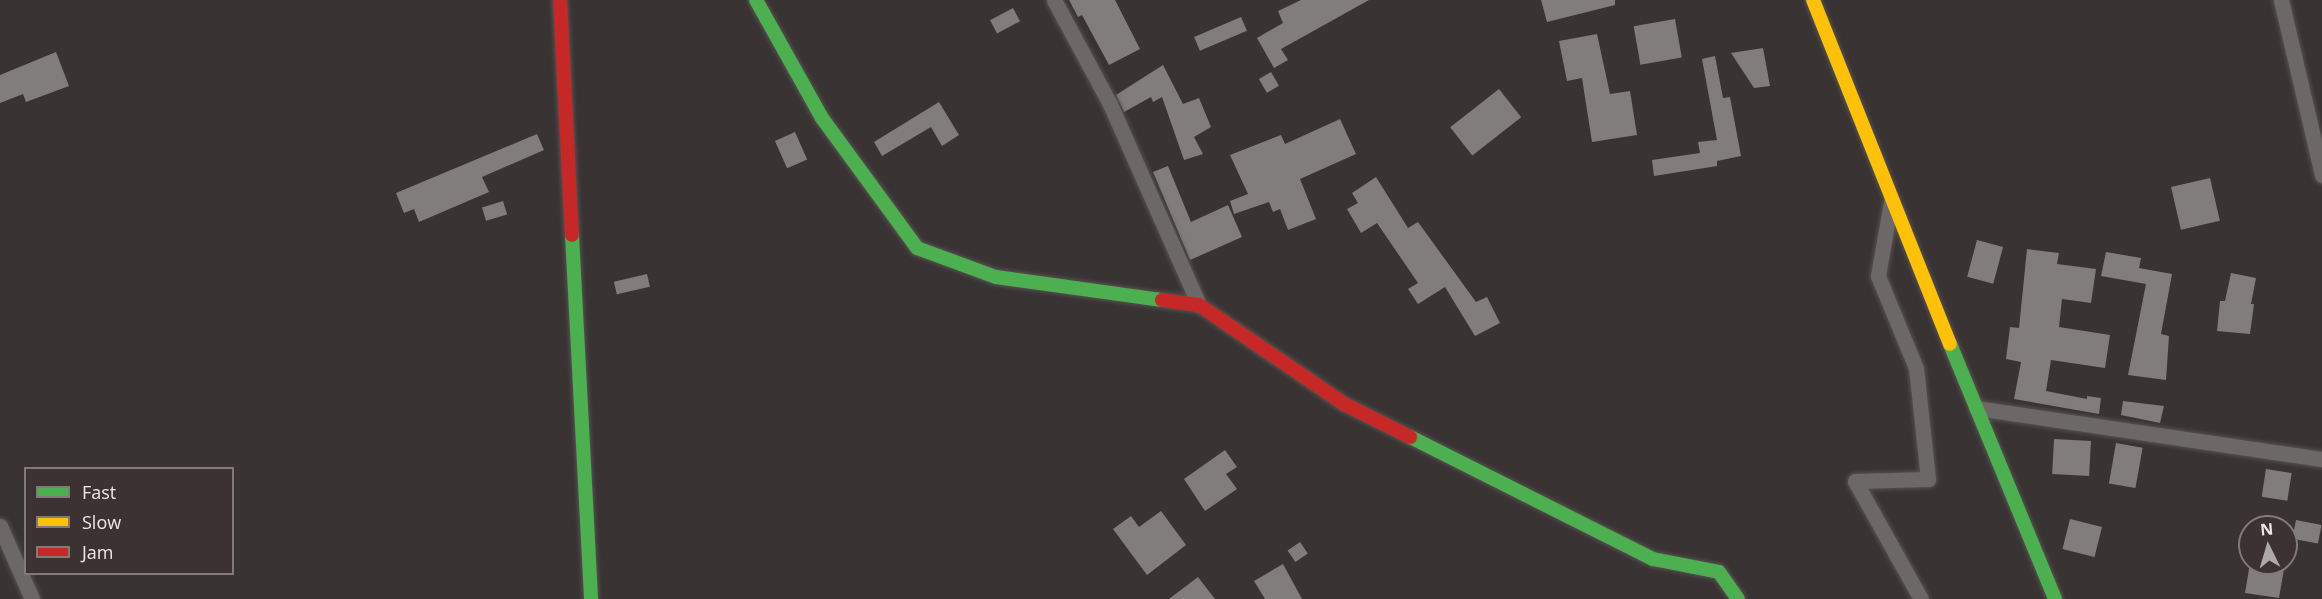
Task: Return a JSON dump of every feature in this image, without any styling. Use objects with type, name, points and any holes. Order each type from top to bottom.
[{"type":"street","points":[[560,0],[591,599]]},
{"type":"street","points":[[756,0],[822,117],[917,248],[996,277],[1199,305],[1344,404],[1653,559],[1719,572],[1738,599]]},
{"type":"street","points":[[1054,0],[1110,104],[1199,305]]},
{"type":"street","points":[[1813,0],[1891,201],[2055,599]]},
{"type":"street","points":[[2281,0],[2322,175]]},
{"type":"street","points":[[1891,201],[1878,276],[1916,368],[1928,479],[1855,481],[1921,599]]},
{"type":"street","points":[[1976,408],[2322,459]]},
{"type":"street","points":[[0,526],[32,599]]},
{"type":"building","points":[[1069,0],[1115,0],[1140,49],[1109,65],[1082,15],[1078,17]]},
{"type":"building","points":[[1301,0],[1369,0],[1281,49],[1288,60],[1274,68],[1257,38],[1283,23],[1278,11]]},
{"type":"building","points":[[1541,0],[1615,0],[1615,5],[1547,22]]},
{"type":"building","points":[[1013,8],[1020,21],[997,33],[990,20]]},
{"type":"building","points":[[1241,17],[1247,31],[1200,51],[1194,37]]},
{"type":"building","points":[[1675,19],[1682,57],[1640,65],[1634,26]]},
{"type":"building","points":[[1597,34],[1610,94],[1630,91],[1637,135],[1592,142],[1582,78],[1567,81],[1559,41]]},
{"type":"building","points":[[1763,48],[1770,86],[1754,88],[1731,53]]},
{"type":"building","points":[[56,52],[69,86],[26,102],[23,94],[0,103],[0,75]]},
{"type":"building","points":[[1715,56],[1723,98],[1730,97],[1741,156],[1717,161],[1717,166],[1654,176],[1652,160],[1700,153],[1698,142],[1717,140],[1702,59]]},
{"type":"building","points":[[1163,65],[1183,104],[1199,98],[1211,127],[1194,137],[1203,154],[1184,160],[1162,97],[1153,102],[1151,97],[1124,112],[1116,95]]},
{"type":"building","points":[[1271,72],[1279,86],[1267,93],[1259,79]]},
{"type":"building","points":[[1499,89],[1521,117],[1472,156],[1450,127]]},
{"type":"building","points":[[939,102],[959,135],[942,146],[931,127],[882,156],[874,142]]},
{"type":"building","points":[[1340,119],[1356,154],[1300,179],[1316,219],[1288,230],[1280,209],[1273,212],[1269,202],[1234,214],[1230,201],[1248,194],[1230,155],[1281,135],[1285,144]]},
{"type":"building","points":[[795,132],[807,159],[787,168],[775,141]]},
{"type":"building","points":[[537,134],[544,150],[482,177],[489,192],[419,222],[414,209],[404,213],[396,193]]},
{"type":"building","points":[[1168,166],[1191,222],[1228,205],[1242,237],[1190,260],[1153,172]]},
{"type":"building","points":[[1376,177],[1408,228],[1418,222],[1476,302],[1487,297],[1500,323],[1475,336],[1445,287],[1418,304],[1408,289],[1418,283],[1377,223],[1361,233],[1347,209],[1358,203],[1352,193]]},
{"type":"building","points":[[2210,178],[2220,221],[2181,230],[2171,187]]},
{"type":"building","points":[[503,201],[507,214],[486,221],[482,207]]},
{"type":"building","points":[[1977,240],[2003,247],[1993,284],[1967,277]]},
{"type":"building","points":[[2027,249],[2059,253],[2057,264],[2096,269],[2091,303],[2062,299],[2059,327],[2110,335],[2105,368],[2051,360],[2046,391],[2087,399],[2087,396],[2101,398],[2099,414],[2014,399],[2021,362],[2006,359],[2010,327],[2019,328]]},
{"type":"building","points":[[2106,252],[2141,258],[2139,268],[2172,274],[2161,334],[2169,336],[2166,380],[2128,375],[2146,284],[2101,276]]},
{"type":"building","points":[[2231,273],[2256,278],[2251,304],[2254,304],[2250,334],[2217,331],[2220,301],[2225,301]]},
{"type":"building","points":[[647,274],[650,287],[617,294],[614,282]]},
{"type":"building","points":[[2123,401],[2164,406],[2160,423],[2121,415]]},
{"type":"building","points":[[2054,439],[2091,441],[2089,476],[2052,474]]},
{"type":"building","points":[[2116,443],[2143,448],[2135,488],[2109,483]]},
{"type":"building","points":[[1225,450],[1237,467],[1226,474],[1237,489],[1205,511],[1184,479]]},
{"type":"building","points":[[2266,469],[2292,473],[2287,501],[2262,497]]},
{"type":"building","points":[[1161,511],[1186,545],[1147,575],[1113,529],[1131,516],[1139,527]]},
{"type":"building","points":[[2070,519],[2102,527],[2095,557],[2063,549]]},
{"type":"building","points":[[2298,520],[2322,525],[2318,544],[2298,540]]},
{"type":"building","points":[[1300,542],[1308,554],[1295,562],[1288,550]]},
{"type":"building","points":[[1283,564],[1302,599],[1265,599],[1254,581]]},
{"type":"building","points":[[2248,575],[2283,575],[2279,598],[2245,593]]},
{"type":"building","points":[[1198,577],[1215,599],[1169,599]]},
{"type":"traffic: fast","points":[[756,0],[822,118],[917,248],[996,277],[1162,300]]},
{"type":"traffic: fast","points":[[572,235],[591,599]]},
{"type":"traffic: fast","points":[[1950,344],[2055,599]]},
{"type":"traffic: fast","points":[[1410,437],[1653,559],[1719,572],[1738,599]]},
{"type":"traffic: slow","points":[[1813,0],[1950,344]]},
{"type":"traffic: jam","points":[[560,0],[572,235]]},
{"type":"traffic: jam","points":[[1162,300],[1199,305],[1344,404],[1410,437]]}]
